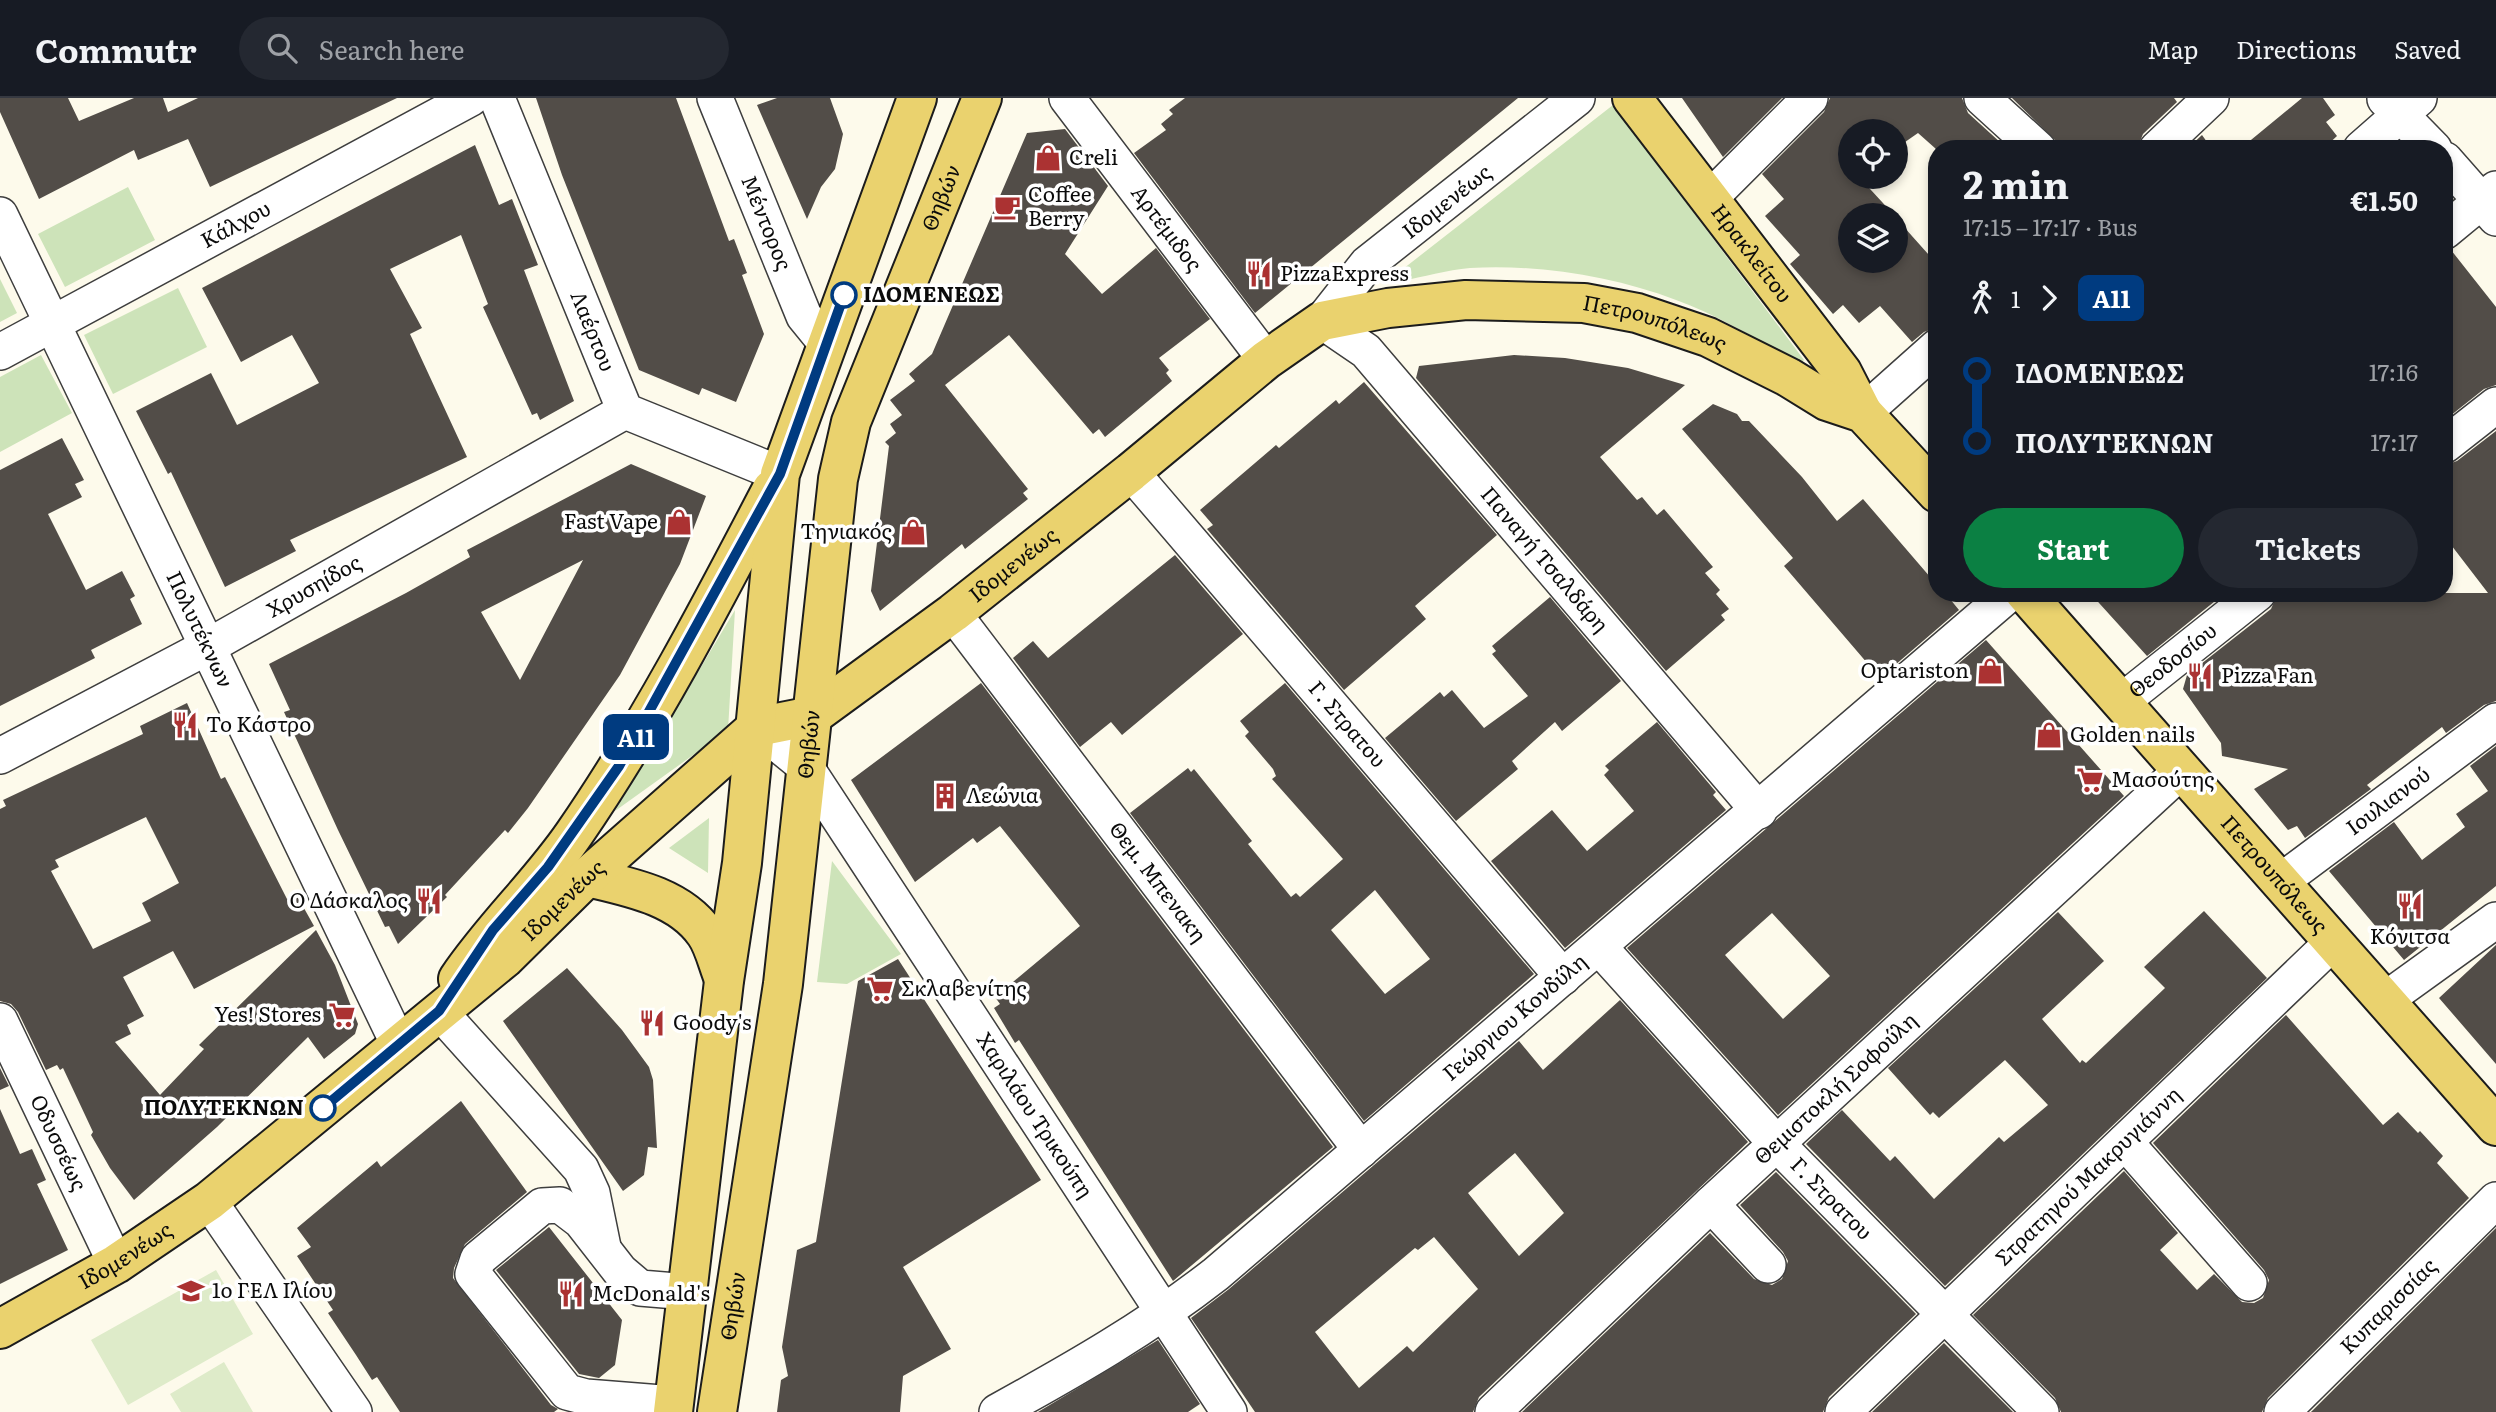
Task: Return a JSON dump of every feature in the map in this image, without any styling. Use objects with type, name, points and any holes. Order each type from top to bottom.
[{"type":"main road","points":[[673,1408],[757,727],[780,474],[917,98]]},
{"type":"main road","name":"Θηβών","points":[[717,1412],[783,984],[838,479],[851,422],[982,98]]},
{"type":"main road","name":"Ηρακλείτου","points":[[1632,98],[1843,372],[1863,413]]},
{"type":"main road","name":"Πετρουπόλεως","points":[[1322,321],[1388,307],[1466,300],[1584,303],[1637,313],[1708,337],[1788,376],[1827,401],[1863,413],[1928,483]]},
{"type":"main road","name":"Ιδομενέως","points":[[0,1329],[116,1264],[209,1201],[505,958],[587,877],[757,727],[812,716],[953,613],[1131,472],[1266,360],[1322,321]]},
{"type":"main road","name":"Ιδομενέως","points":[[439,1011],[493,930],[565,846],[619,766],[780,474]]},
{"type":"main road","name":"Πετρουπόλεως","points":[[2033,602],[2496,1126]]},
{"type":"main road","points":[[587,877],[666,901],[691,916],[707,935],[724,981]]},
{"type":"street","name":"Κάλχου","points":[[0,352],[471,98]]},
{"type":"street","name":"Λαέρτου","points":[[496,98],[625,411]]},
{"type":"street","name":"Μέντορος","points":[[715,98],[804,316],[826,343]]},
{"type":"street","name":"Αρτέμιδος","points":[[1067,98],[1266,360]]},
{"type":"street","name":"Ιδομενέως","points":[[1322,321],[1367,264],[1577,98]]},
{"type":"street","points":[[1709,199],[1810,98]]},
{"type":"street","points":[[1982,98],[2028,140]]},
{"type":"street","points":[[2167,140],[2211,98]]},
{"type":"street","points":[[2369,140],[2401,103],[2428,140]]},
{"type":"street","points":[[2453,167],[2491,203],[2453,226]]},
{"type":"street","name":"Πολυτέκνων","points":[[0,215],[400,1045]]},
{"type":"street","name":"Παναγή Τσαλδάρη","points":[[1322,321],[1366,351],[1759,811]]},
{"type":"street","points":[[1863,413],[1928,355]]},
{"type":"street","points":[[2453,439],[2496,405]]},
{"type":"street","points":[[625,411],[780,474]]},
{"type":"street","name":"Χρυσηίδος","points":[[0,756],[209,646],[625,411]]},
{"type":"street","name":"Γ. Στρατου","points":[[1131,472],[1563,977]]},
{"type":"street","name":"Γεώργιου Κονδύλη","points":[[996,1412],[1113,1348],[1165,1314],[1216,1274],[1600,948],[2000,602]]},
{"type":"street","name":"Θεοδοσίου","points":[[2121,702],[2247,602]]},
{"type":"street","name":"Θεμ. Μπενακη","points":[[953,613],[1361,1150]]},
{"type":"street","name":"Ιουλιανού","points":[[2280,882],[2496,721]]},
{"type":"street","name":"Χαριλάου Τρικούπη","points":[[757,727],[805,766],[1228,1412]]},
{"type":"street","name":"Θεμιστοκλή Σοφούλη","points":[[1493,1412],[1776,1143],[2181,771]]},
{"type":"street","points":[[2385,1000],[2496,920]]},
{"type":"street","name":"Στρατηγού Μακρυγιάννη","points":[[1843,1412],[2333,942]]},
{"type":"street","name":"Γ. Στρατου","points":[[1600,948],[1776,1143],[2041,1412]]},
{"type":"street","points":[[439,1011],[581,1169],[592,1193],[603,1247]]},
{"type":"street","name":"Οδυσσέως","points":[[0,1021],[116,1264]]},
{"type":"street","points":[[551,1133],[559,1162],[555,1182],[542,1206],[478,1259],[473,1274],[567,1392],[586,1397],[673,1408]]},
{"type":"street","points":[[2124,1142],[2249,1283]]},
{"type":"street","name":"Κυπαρισσίας","points":[[2282,1412],[2496,1200]]},
{"type":"street","points":[[209,1201],[354,1412]]},
{"type":"street","points":[[1711,1204],[1768,1265]]},
{"type":"street","points":[[542,1206],[560,1205],[581,1221],[620,1271],[640,1288],[688,1292]]},
{"type":"green space","points":[[1613,105],[1804,360],[1800,364],[1692,306],[1601,278],[1548,270],[1496,267],[1461,269],[1401,281],[1394,276]]},
{"type":"green space","points":[[128,187],[155,240],[65,287],[38,234]]},
{"type":"green space","points":[[0,279],[17,313],[0,322]]},
{"type":"green space","points":[[178,288],[207,347],[113,394],[84,335]]},
{"type":"green space","points":[[41,355],[72,413],[0,452],[0,377]]},
{"type":"green space","points":[[735,610],[728,730],[615,811]]},
{"type":"green space","points":[[709,818],[708,873],[669,848]]},
{"type":"green space","points":[[832,861],[901,954],[847,984],[817,982]]},
{"type":"green space","points":[[216,1270],[253,1334],[128,1405],[91,1340]]},
{"type":"green space","points":[[224,1362],[253,1412],[181,1412],[170,1394]]},
{"type":"building","points":[[0,98],[68,98],[79,121],[134,98],[163,98],[168,112],[198,98],[397,98],[210,187],[188,139],[138,160],[134,150],[39,199],[0,112]]},
{"type":"building","points":[[536,98],[676,98],[729,241],[734,239],[747,273],[742,275],[764,334],[736,402],[702,388],[699,395],[639,370],[562,175]]},
{"type":"building","points":[[777,98],[830,98],[843,134],[835,169],[821,187],[807,219],[757,105]]},
{"type":"building","points":[[1185,98],[1518,98],[1255,313],[1134,153],[1166,130],[1161,124],[1173,114],[1169,110]]},
{"type":"building","points":[[1682,98],[1782,98],[1723,157]]},
{"type":"building","points":[[1830,98],[1962,98],[1968,113],[1998,140],[1928,142],[1918,133],[1908,140],[1908,119],[1838,119],[1838,189],[1870,189],[1883,203],[1838,203],[1838,273],[1908,273],[1908,232],[1928,254],[1928,330],[1912,342],[1880,306],[1859,323],[1843,305],[1833,314],[1790,264],[1800,255],[1765,216],[1784,199],[1762,174],[1824,112]]},
{"type":"building","points":[[2012,98],[2174,98],[2177,102],[2143,134],[2141,140],[2055,140]]},
{"type":"building","points":[[2302,98],[2323,98],[2335,115],[2326,122],[2337,136],[2333,140],[2251,140]]},
{"type":"building","points":[[1065,129],[1108,186],[1065,254],[1102,294],[1156,248],[1210,319],[1159,358],[1169,370],[1166,373],[1172,381],[1105,437],[1099,429],[1093,434],[1009,335],[945,385],[1028,489],[1023,493],[1028,499],[965,549],[962,544],[880,611],[871,591],[889,446],[885,442],[896,433],[890,424],[902,415],[890,400],[915,381],[909,374],[932,354],[1027,133]]},
{"type":"building","points":[[475,145],[499,205],[512,199],[538,265],[524,270],[574,401],[540,420],[537,413],[532,415],[483,307],[488,304],[461,235],[390,269],[422,328],[410,334],[467,457],[290,540],[296,551],[225,587],[171,472],[168,474],[136,411],[211,373],[237,425],[319,383],[292,335],[241,362],[202,288]]},
{"type":"building","points":[[2453,253],[2496,307],[2496,385],[2484,389],[2453,414]]},
{"type":"building","points":[[1514,355],[1565,358],[1628,368],[1685,385],[1600,457],[1637,500],[1642,497],[1657,515],[1664,509],[1713,567],[1705,573],[1720,590],[1716,594],[1729,609],[1721,615],[1725,620],[1666,671],[1416,378],[1419,366]]},
{"type":"building","points":[[1364,382],[1497,535],[1415,606],[1426,619],[1344,690],[1207,529],[1213,525],[1200,510],[1276,445],[1279,448],[1336,400],[1339,404]]},
{"type":"building","points":[[1713,404],[1737,414],[1742,421],[1749,421],[1802,477],[1837,521],[1863,499],[1928,575],[1928,602],[1952,602],[1959,610],[1880,678],[1784,566],[1793,558],[1682,429]]},
{"type":"building","points":[[2496,431],[2496,701],[2484,705],[2446,733],[2442,727],[2367,785],[2371,789],[2305,838],[2297,826],[2288,830],[2254,789],[2288,769],[2222,756],[2221,743],[2183,689],[2187,675],[2271,609],[2274,602],[2453,602],[2453,593],[2488,593],[2453,547],[2453,462]]},
{"type":"building","points":[[62,438],[84,480],[75,484],[82,497],[48,514],[86,590],[122,571],[135,596],[130,599],[142,624],[91,650],[95,658],[0,706],[0,470]]},
{"type":"building","points":[[631,464],[706,496],[680,564],[620,675],[508,833],[505,830],[445,895],[447,897],[398,944],[389,926],[385,927],[338,830],[284,712],[290,710],[269,664],[470,557],[467,550]],"holes":[[[583,560],[520,680],[481,612]]]},
{"type":"building","points":[[1175,555],[1243,634],[1122,735],[1111,722],[1080,747],[1013,658],[1033,641],[1048,658]]},
{"type":"building","points":[[1550,597],[1621,681],[1562,731],[1555,722],[1512,761],[1518,769],[1456,821],[1385,738],[1440,692],[1444,697],[1452,690],[1484,728],[1528,696],[1492,654],[1496,651],[1492,646]]},
{"type":"building","points":[[2098,602],[2214,602],[2147,656]]},
{"type":"building","points":[[1986,640],[2124,796],[1778,1115],[1627,948]],"holes":[[[1772,913],[1830,976],[1783,1019],[1725,955]]]},
{"type":"building","points":[[981,683],[1333,1147],[1173,1281],[1019,1040],[1015,1043],[994,1008],[1000,1004],[995,997],[1080,926],[1000,826],[977,843],[973,838],[915,882],[851,780]]},
{"type":"building","points":[[1285,683],[1534,974],[1364,1121],[1130,813],[1188,768],[1191,772],[1194,769],[1252,841],[1248,844],[1291,897],[1296,893],[1300,897],[1343,859],[1272,779],[1276,776],[1273,769],[1245,736],[1249,732],[1240,721]],"holes":[[[1375,890],[1430,959],[1385,994],[1331,930]]]},
{"type":"building","points":[[187,703],[221,779],[225,777],[287,899],[296,894],[314,926],[194,989],[173,951],[123,977],[144,1016],[127,1025],[131,1034],[115,1042],[160,1095],[204,1049],[199,1045],[316,930],[335,965],[358,1024],[355,1034],[324,1059],[308,1037],[217,1127],[134,1200],[110,1168],[91,1135],[93,1132],[63,1068],[60,1070],[57,1065],[46,1070],[18,1012],[11,1004],[0,1001],[0,809],[6,806],[3,800],[143,734],[140,726]],"holes":[[[146,817],[179,883],[142,903],[151,921],[93,949],[51,871],[59,867],[55,860]]]},
{"type":"building","points":[[1657,722],[1716,792],[1713,795],[1726,810],[1565,948],[1491,861],[1552,810],[1587,851],[1634,811],[1604,775],[1609,770],[1605,766]]},
{"type":"building","points":[[2496,746],[2496,886],[2404,960],[2329,871],[2394,822],[2422,860],[2465,827],[2456,814],[2488,791],[2470,766]]},
{"type":"building","points":[[2204,911],[2267,978],[1945,1286],[1806,1144],[1842,1110],[1890,1161],[1895,1156],[1934,1199],[1999,1137],[2004,1142],[2048,1105],[2005,1060],[1939,1118],[1933,1112],[1930,1115],[1888,1068],[2058,912],[2104,961],[2042,1019],[2080,1063],[2082,1060],[2086,1063],[2165,988],[2144,967]]},
{"type":"building","points":[[2496,945],[2496,1064],[2439,998]]},
{"type":"building","points":[[898,959],[1041,1180],[903,1267],[951,1349],[903,1376],[900,1412],[777,1412],[781,1380],[788,1376],[782,1347],[797,1250],[816,1242],[858,981]]},
{"type":"building","points":[[567,968],[622,1030],[649,1067],[653,1080],[657,1148],[648,1147],[644,1175],[623,1191],[503,1021]]},
{"type":"building","points":[[1620,1000],[1748,1142],[1479,1397],[1473,1412],[1255,1412],[1191,1318],[1229,1289],[1519,1041],[1543,1070]],"holes":[[[1515,1153],[1564,1213],[1519,1256],[1468,1193]],[[1434,1237],[1478,1289],[1413,1352],[1407,1346],[1359,1388],[1315,1332],[1415,1248],[1418,1250]]]},
{"type":"building","points":[[2286,1015],[2383,1125],[2398,1112],[2418,1133],[2420,1131],[2443,1156],[2437,1163],[2469,1198],[2268,1398],[2262,1412],[2061,1412],[2055,1398],[1973,1315],[2124,1171],[2178,1233],[2160,1250],[2197,1290],[2214,1274],[2242,1302],[2254,1303],[2263,1298],[2269,1280],[2264,1270],[2153,1143]]},
{"type":"building","points":[[0,1068],[9,1086],[0,1090]]},
{"type":"building","points":[[461,1101],[527,1192],[465,1244],[454,1268],[453,1278],[551,1405],[558,1409],[554,1412],[400,1412],[377,1377],[372,1380],[328,1313],[333,1310],[297,1256],[311,1247],[297,1228],[377,1161],[381,1167]]},
{"type":"building","points":[[0,1109],[20,1154],[32,1149],[46,1180],[37,1184],[68,1250],[0,1284]]},
{"type":"building","points":[[1776,1172],[1916,1314],[1829,1397],[1823,1412],[1522,1412],[1710,1233],[1754,1279],[1772,1285],[1782,1279],[1788,1261],[1783,1252],[1740,1205]]},
{"type":"building","points":[[549,1227],[622,1320],[615,1365],[599,1378],[579,1374],[496,1270]]},
{"type":"building","points":[[2496,1228],[2496,1412],[2311,1412]]},
{"type":"building","points":[[1158,1340],[1200,1404],[1188,1412],[1038,1412]]},
{"type":"building","points":[[1944,1343],[2013,1412],[1872,1412]]},
{"type":"bus line","name":"Α11","points":[[323,1108],[439,1011],[493,930],[536,883],[572,836],[619,766],[708,609],[780,474],[844,295]]},
{"type":"place","name":"Creli","points":[[1048,158]]},
{"type":"place","name":"Coffee Berry","points":[[1007,207]]},
{"type":"place","name":"PizzaExpress","points":[[1259,274]]},
{"type":"place","name":"ΙΔΟΜΕΝΕΩΣ","points":[[844,295]]},
{"type":"place","name":"Fast Vape","points":[[679,522]]},
{"type":"place","name":"Τηνιακός","points":[[913,532]]},
{"type":"place","name":"Optariston","points":[[1990,671]]},
{"type":"place","name":"Pizza Fan","points":[[2200,676]]},
{"type":"place","name":"Το Κάστρο","points":[[185,725]]},
{"type":"place","name":"Golden nails","points":[[2049,735]]},
{"type":"place","name":"Μασούτης","points":[[2090,780]]},
{"type":"place","name":"Λεώνια","points":[[945,796]]},
{"type":"place","name":"Ο Δάσκαλος","points":[[429,901]]},
{"type":"place","name":"Κόνιτσα","points":[[2410,906]]},
{"type":"place","name":"Σκλαβενίτης","points":[[880,989]]},
{"type":"place","name":"Yes! Stores","points":[[342,1015]]},
{"type":"place","name":"Goody's","points":[[652,1023]]},
{"type":"place","name":"ΠΟΛΥΤΕΚΝΩΝ","points":[[323,1108]]},
{"type":"place","name":"1ο ΓΕΛ Ιλίου","points":[[191,1291]]},
{"type":"place","name":"McDonald's","points":[[571,1294]]}]
